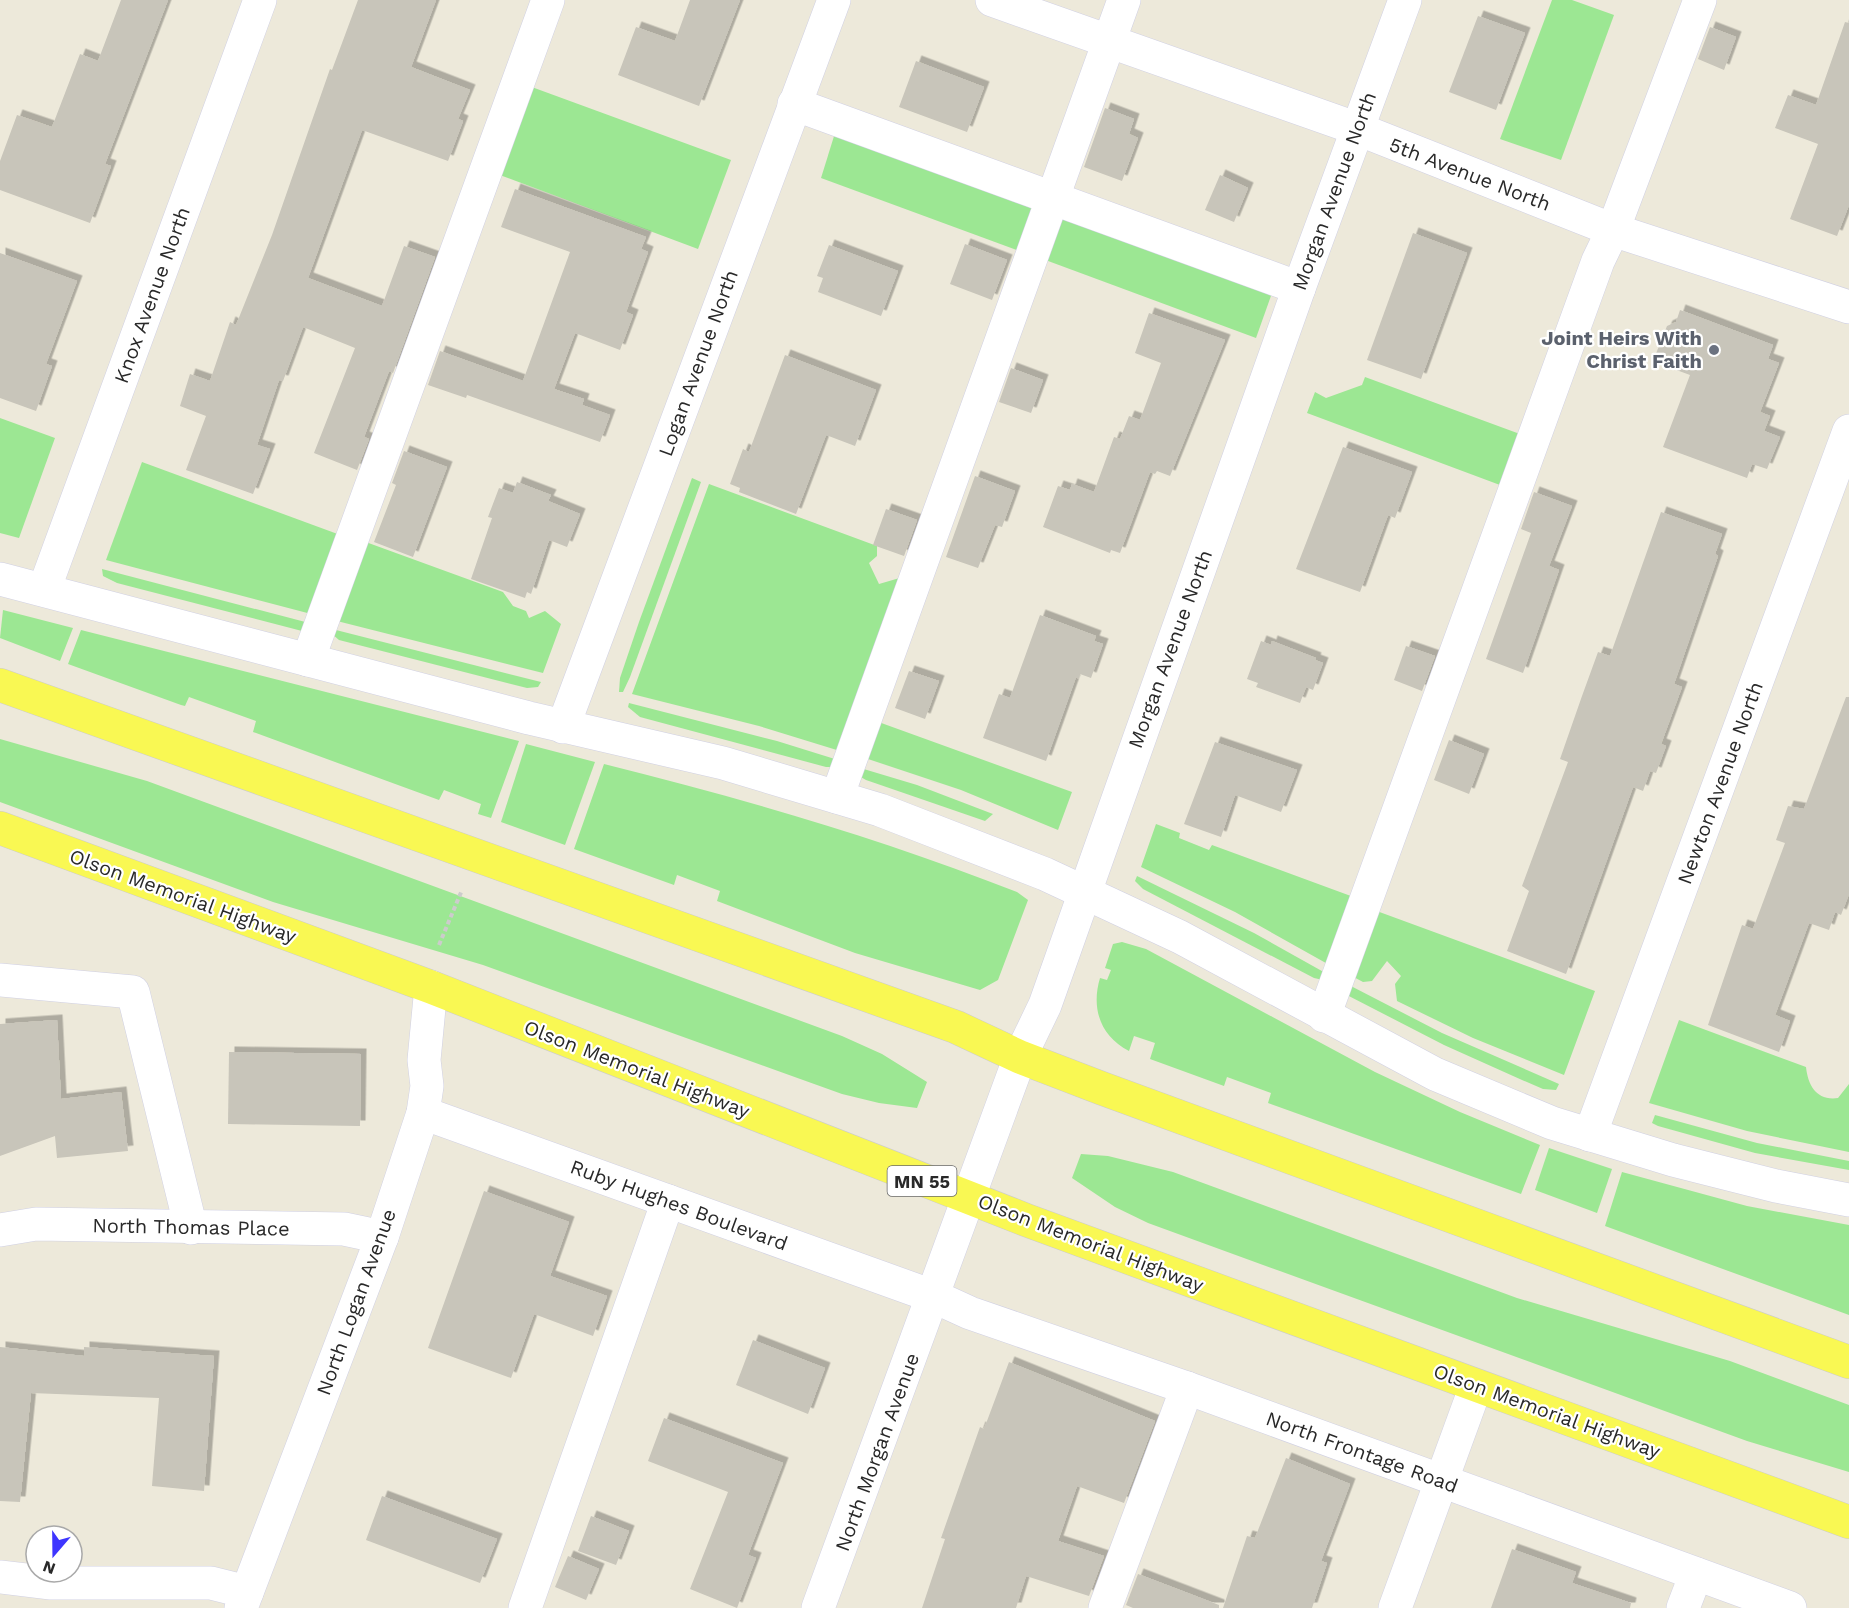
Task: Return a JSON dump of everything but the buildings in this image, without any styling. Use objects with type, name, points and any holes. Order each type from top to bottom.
[{"type":"main road","points":[[0,685],[956,1027],[1020,1057],[1849,1362]]},
{"type":"main road","name":"Olson Memorial Highway","points":[[0,828],[431,987],[888,1168],[1849,1522]]},
{"type":"street","name":"Knox Avenue North","points":[[44,590],[260,0]]},
{"type":"street","points":[[308,660],[548,0]]},
{"type":"street","name":"Logan Avenue North","points":[[563,727],[834,0]]},
{"type":"street","name":"5th Avenue North","points":[[992,0],[1108,43],[1358,129],[1613,230],[1849,307]]},
{"type":"street","points":[[837,797],[1124,0]]},
{"type":"street","name":"Morgan Avenue North","points":[[934,1296],[1020,1057],[1045,1005],[1299,288],[1405,0]]},
{"type":"street","points":[[1324,1016],[1598,261],[1613,230],[1700,0]]},
{"type":"street","points":[[794,104],[1299,288]]},
{"type":"street","name":"Newton Avenue North","points":[[1590,1135],[1849,431]]},
{"type":"street","points":[[0,579],[563,727],[723,764],[880,810],[1010,860],[1084,892],[1180,937],[1435,1074],[1552,1123],[1696,1166],[1849,1200]]},
{"type":"street","points":[[0,980],[133,992],[191,1228]]},
{"type":"street","name":"North Logan Avenue","points":[[244,1600],[382,1237],[423,1113],[427,1086],[424,1060],[431,987]]},
{"type":"street","name":"Ruby Hughes Boulevard","points":[[423,1113],[934,1296]]},
{"type":"street","points":[[525,1608],[668,1201]]},
{"type":"street","name":"North Thomas Place","points":[[0,1230],[36,1224],[344,1229],[382,1237]]},
{"type":"street","name":"North Frontage Road","points":[[934,1296],[970,1313],[1187,1388],[1790,1608]]},
{"type":"street","name":"North Morgan Avenue","points":[[819,1608],[934,1296]]},
{"type":"street","points":[[1395,1608],[1476,1386]]},
{"type":"street","points":[[1105,1608],[1187,1388]]},
{"type":"street","points":[[1683,1608],[1696,1574]]},
{"type":"street","points":[[0,1577],[51,1583],[212,1583],[244,1600]]},
{"type":"path","points":[[439,945],[462,890]]},
{"type":"green space","points":[[1552,0],[1572,0],[1614,15],[1561,160],[1500,139]]},
{"type":"green space","points":[[529,86],[731,160],[698,249],[497,174]]},
{"type":"green space","points":[[835,133],[1037,202],[1022,252],[821,178]]},
{"type":"green space","points":[[1061,214],[1272,293],[1256,338],[1040,258]]},
{"type":"green space","points":[[1365,377],[1528,437],[1508,488],[1307,413],[1315,392],[1326,398],[1362,385]]},
{"type":"green space","points":[[0,418],[55,438],[19,538],[0,533]]},
{"type":"green space","points":[[142,462],[343,536],[315,615],[106,560]]},
{"type":"green space","points":[[692,478],[701,482],[630,677],[623,692],[619,692],[620,678],[639,622]]},
{"type":"green space","points":[[709,484],[877,546],[877,556],[869,563],[879,584],[903,577],[840,751],[759,726],[632,694]]},
{"type":"green space","points":[[363,541],[503,592],[513,606],[526,611],[529,618],[545,611],[561,624],[543,673],[333,620]]},
{"type":"green space","points":[[102,569],[313,624],[302,631],[117,583],[103,576]]},
{"type":"green space","points":[[3,610],[73,628],[60,661],[0,638]]},
{"type":"green space","points":[[332,629],[541,682],[538,687],[527,688],[339,640],[332,634]]},
{"type":"green space","points":[[81,630],[519,741],[491,818],[478,814],[481,804],[444,790],[439,800],[253,732],[256,721],[189,697],[185,706],[181,705],[68,664]]},
{"type":"green space","points":[[629,703],[777,741],[838,760],[830,767],[826,767],[640,717],[628,707]]},
{"type":"green space","points":[[873,720],[1072,792],[1058,830],[961,790],[862,757]]},
{"type":"green space","points":[[0,739],[147,781],[842,1036],[882,1054],[927,1082],[917,1108],[879,1103],[842,1094],[483,965],[273,902],[0,802]]},
{"type":"green space","points":[[526,744],[595,762],[565,845],[501,822]]},
{"type":"green space","points":[[604,764],[813,821],[1017,892],[1028,900],[998,980],[980,990],[855,953],[717,901],[720,891],[677,875],[674,885],[574,849]]},
{"type":"green space","points":[[857,767],[917,785],[993,814],[985,821],[866,780],[859,776]]},
{"type":"green space","points":[[1156,824],[1180,833],[1179,838],[1209,850],[1212,845],[1359,899],[1333,967],[1235,912],[1141,867]]},
{"type":"green space","points":[[1137,876],[1254,933],[1329,975],[1323,980],[1314,978],[1143,889],[1135,881]]},
{"type":"green space","points":[[1374,910],[1595,991],[1564,1075],[1473,1038],[1397,1001],[1395,984],[1401,976],[1387,961],[1372,981],[1363,982],[1350,975]]},
{"type":"green space","points":[[1122,942],[1146,949],[1375,1072],[1460,1112],[1540,1145],[1521,1194],[1268,1103],[1271,1093],[1227,1077],[1224,1086],[1150,1059],[1155,1043],[1134,1036],[1129,1051],[1119,1045],[1100,1020],[1097,989],[1100,978],[1107,980],[1111,970],[1105,968],[1113,944]]},
{"type":"green space","points":[[1347,984],[1442,1033],[1559,1084],[1556,1090],[1543,1089],[1444,1045],[1343,993]]},
{"type":"green space","points":[[1679,1020],[1806,1067],[1811,1086],[1824,1097],[1838,1098],[1849,1084],[1849,1152],[1747,1131],[1649,1103]]},
{"type":"green space","points":[[1655,1115],[1757,1143],[1849,1161],[1849,1170],[1755,1153],[1658,1126],[1652,1123]]},
{"type":"green space","points":[[1549,1148],[1612,1169],[1597,1213],[1535,1190]]},
{"type":"green space","points":[[1081,1154],[1108,1156],[1173,1172],[1517,1298],[1730,1361],[1849,1405],[1849,1472],[1747,1441],[1148,1223],[1115,1207],[1072,1178]]},
{"type":"green space","points":[[1622,1172],[1747,1206],[1849,1225],[1849,1315],[1605,1226]]},
{"type":"place","name":"Joint Heirs With Christ Faith","points":[[1714,350]]}]
